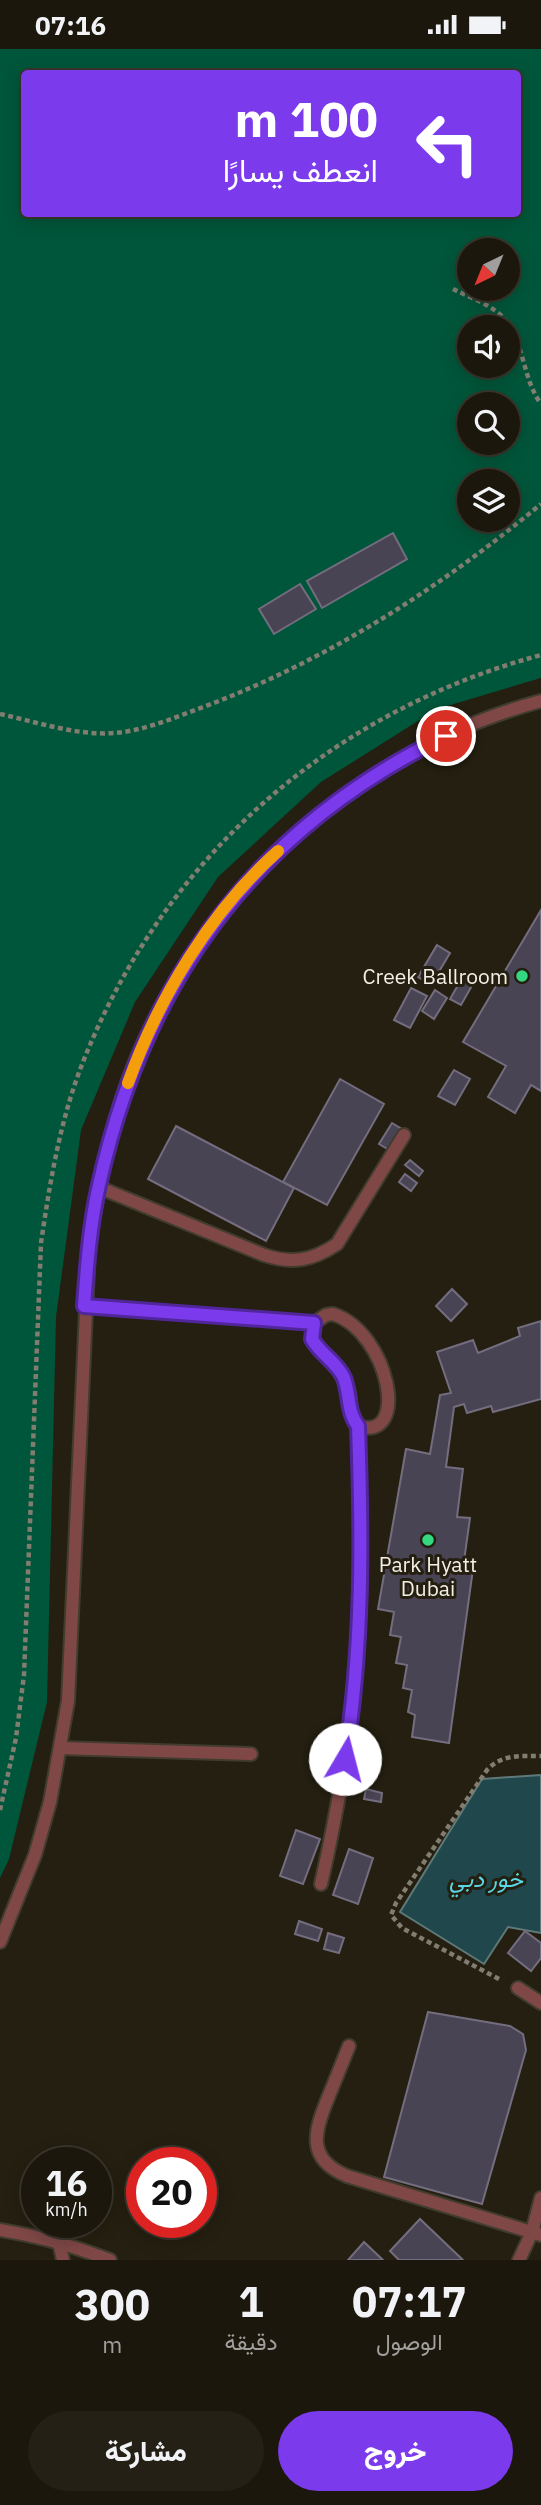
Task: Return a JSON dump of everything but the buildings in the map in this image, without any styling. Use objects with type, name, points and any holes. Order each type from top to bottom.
[{"type":"lane","points":[[0,1942],[35,1855],[61,1748],[71,1655],[84,1306],[89,1246],[98,1187],[114,1121],[137,1057],[169,991],[197,945],[232,900],[271,857],[315,818],[362,783],[411,753],[464,727],[541,701]]},
{"type":"lane","points":[[98,1187],[264,1255],[282,1261],[302,1261],[321,1255],[337,1244],[404,1135]]},
{"type":"lane","points":[[84,1306],[314,1323],[326,1315],[340,1317],[356,1327],[369,1340],[385,1372],[388,1390],[385,1416],[381,1423],[374,1427],[358,1426]]},
{"type":"lane","points":[[314,1323],[312,1339],[342,1375],[348,1389],[350,1412],[358,1426],[361,1580],[349,1733],[338,1809],[321,1884]]},
{"type":"lane","points":[[61,1748],[251,1754]]},
{"type":"lane","points":[[518,1989],[541,2003]]},
{"type":"lane","points":[[349,2046],[318,2121],[317,2149],[324,2161],[334,2171],[347,2176],[536,2234]]},
{"type":"lane","points":[[519,2260],[536,2234],[541,2198]]},
{"type":"lane","points":[[0,2230],[59,2242],[110,2260]]},
{"type":"lane","points":[[59,2242],[63,2260]]},
{"type":"path","points":[[453,289],[496,311],[507,321],[516,335],[529,385],[541,404]]},
{"type":"path","points":[[0,714],[87,732],[113,733],[139,729],[224,699],[283,673],[395,612],[489,546],[541,504]]},
{"type":"path","points":[[0,1810],[16,1738],[24,1675],[43,1231],[63,1122],[82,1064],[106,1008],[136,954],[170,903],[209,856],[252,812],[299,772],[349,737],[402,707],[458,682],[541,655]]},
{"type":"path","points":[[518,1989],[402,1928],[391,1915],[396,1903],[487,1770],[495,1762],[507,1757],[541,1756]]},
{"type":"green space","points":[[0,49],[541,49],[541,678],[437,709],[321,782],[218,877],[135,1002],[81,1130],[56,1317],[47,1702],[9,1859],[0,1878]]},
{"type":"water","name":"خور دبي","points":[[541,1775],[541,1933],[508,1927],[484,1964],[400,1912],[482,1779]]},
{"type":"slow traffic","points":[[128,1083],[137,1057],[169,991],[197,945],[232,900],[278,851]]},
{"type":"place","name":"Creek Ballroom","points":[[522,976]]},
{"type":"place","name":"Park Hyatt Dubai","points":[[428,1540]]},
{"type":"route","points":[[345,1759],[357,1657],[361,1554],[358,1426],[350,1412],[348,1389],[342,1375],[312,1339],[314,1323],[84,1306],[89,1246],[98,1187],[114,1121],[137,1057],[169,991],[197,945],[232,900],[271,857],[315,818],[362,783],[411,753],[446,736]]}]
